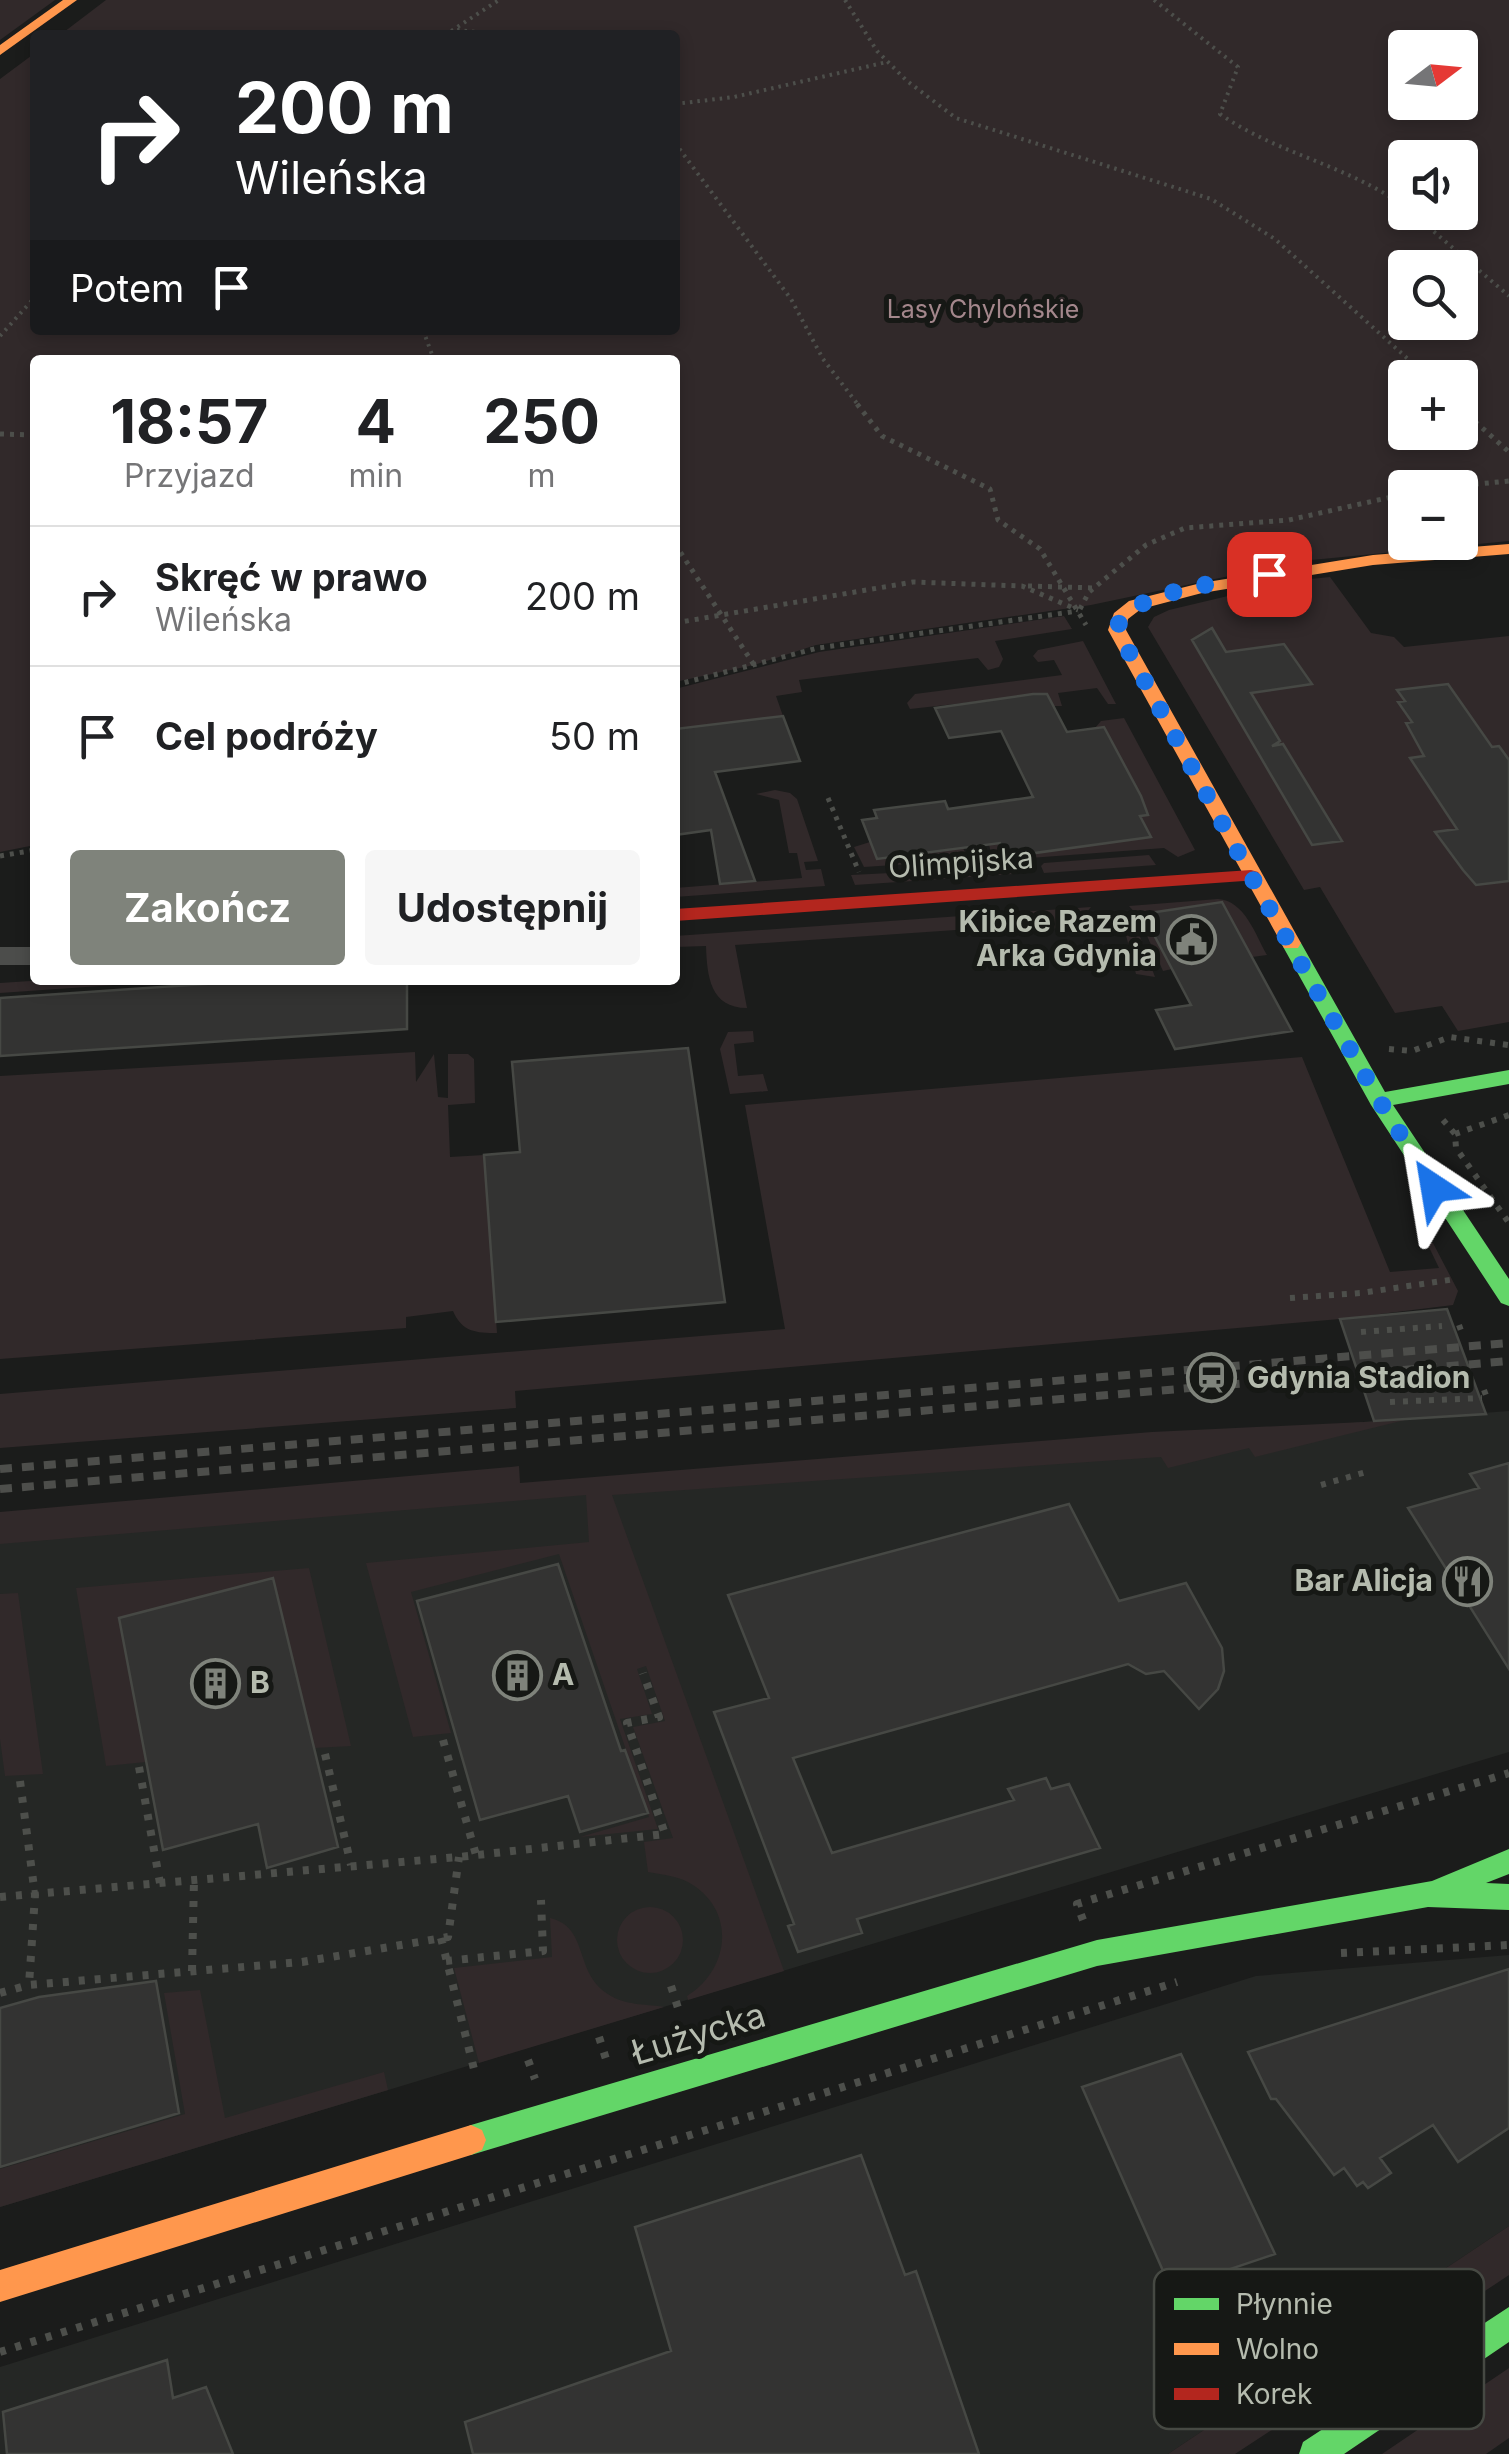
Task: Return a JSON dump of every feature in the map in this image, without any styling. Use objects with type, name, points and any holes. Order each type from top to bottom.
[{"type":"street","points":[[0,51],[71,0]]},
{"type":"street","points":[[1509,549],[1304,569],[1147,600],[1120,617],[1119,637],[1379,1100],[1509,1297]]},
{"type":"street","name":"Olimpijska","points":[[680,915],[1251,876]]},
{"type":"street","points":[[0,956],[30,956]]},
{"type":"street","points":[[1379,1100],[1509,1078]]},
{"type":"street","name":"Łużycka","points":[[0,2286],[581,2106],[1097,1953],[1428,1894],[1509,1861]]},
{"type":"street","name":"Łużycka","points":[[1428,1894],[1509,1897]]},
{"type":"street","points":[[1484,2341],[1509,2324]]},
{"type":"street","points":[[1315,2454],[1352,2429]]},
{"type":"path","points":[[454,30],[499,0]]},
{"type":"path","points":[[846,0],[851,17],[887,62],[956,118],[1211,199],[1276,240],[1410,360]]},
{"type":"path","points":[[1154,0],[1238,68],[1220,114],[1244,134],[1388,192]]},
{"type":"path","points":[[680,103],[750,94],[887,62]]},
{"type":"path","points":[[680,150],[791,299],[823,359],[882,436],[990,489],[998,520],[1040,548],[1079,610]]},
{"type":"path","points":[[1432,230],[1509,296]]},
{"type":"path","points":[[0,336],[30,303]]},
{"type":"path","points":[[1478,424],[1509,452]]},
{"type":"path","points":[[0,434],[30,436]]},
{"type":"path","points":[[1478,483],[1509,480]]},
{"type":"path","points":[[680,684],[818,648],[1079,610],[1094,588],[1146,545],[1185,528],[1289,520],[1388,498]]},
{"type":"path","points":[[680,552],[754,665]]},
{"type":"path","points":[[680,623],[914,582],[1094,588],[1147,600]]},
{"type":"path","points":[[1022,586],[1079,610]]},
{"type":"path","points":[[828,798],[859,872]]},
{"type":"path","points":[[976,846],[984,864]]},
{"type":"path","points":[[0,856],[30,851]]},
{"type":"path","points":[[1392,1050],[1412,1051],[1450,1036],[1509,1046]]},
{"type":"path","points":[[1509,1115],[1456,1134],[1456,1148],[1509,1222]]},
{"type":"path","points":[[1290,1298],[1361,1294],[1462,1277]]},
{"type":"path","points":[[1458,1324],[1464,1336]]},
{"type":"path","points":[[1361,1332],[1442,1326]]},
{"type":"path","points":[[1390,1402],[1484,1395]]},
{"type":"path","points":[[1321,1485],[1366,1472]]},
{"type":"path","points":[[0,1898],[459,1857],[665,1834],[627,1722],[659,1717],[644,1673]]},
{"type":"path","points":[[443,1740],[476,1855]]},
{"type":"path","points":[[325,1754],[351,1865]]},
{"type":"path","points":[[139,1767],[160,1883]]},
{"type":"path","points":[[1077,1904],[1509,1774]]},
{"type":"path","points":[[20,1781],[35,1894],[28,1985]]},
{"type":"path","points":[[0,1993],[28,1985],[302,1962],[448,1937],[459,1857]]},
{"type":"path","points":[[192,1971],[194,1880]]},
{"type":"path","points":[[446,1962],[543,1951],[541,1900]]},
{"type":"path","points":[[440,1938],[476,2076]]},
{"type":"path","points":[[1338,1953],[1509,1945]]},
{"type":"path","points":[[0,2352],[1194,1977]]},
{"type":"path","points":[[671,1986],[679,2011]]},
{"type":"shaded area","points":[[1509,1411],[1509,1752],[0,2207],[0,1524]]},
{"type":"shaded area","points":[[1509,1955],[1509,2226],[1445,2269],[1154,2269],[1154,2429],[1205,2429],[1168,2454],[0,2454],[0,2367],[1256,1976]]},
{"type":"green space","points":[[0,0],[55,0],[0,40]]},
{"type":"green space","name":"Lasy Chylońskie","points":[[106,0],[1509,0],[1509,541],[1478,544],[1478,470],[1388,470],[1388,553],[1301,561],[1091,605],[816,645],[754,665],[680,681],[680,355],[30,355],[30,846],[0,852],[0,79],[30,57],[30,335],[680,335],[680,30],[67,30]]},
{"type":"green space","points":[[1330,577],[1371,633],[1394,637],[1404,647],[1509,636],[1509,1022],[1458,1031],[1442,1006],[1395,1013],[1320,887],[1304,890],[1148,627],[1154,617],[1169,610],[1291,581]]},
{"type":"green space","points":[[1064,616],[1072,629],[995,641],[1003,659],[999,667],[988,670],[978,658],[799,680],[802,692],[776,696],[783,716],[680,728],[680,688],[819,652]]},
{"type":"green space","points":[[1083,641],[1116,704],[1108,704],[1097,688],[1058,693],[1062,706],[1053,706],[1046,694],[910,709],[907,703],[915,694],[1062,675],[1054,660],[1038,662],[1033,656],[1038,650]]},
{"type":"green space","points":[[1124,718],[1195,850],[1178,857],[1164,848],[1004,860],[991,854],[989,844],[1000,843],[1007,857],[1150,837],[1140,816],[1148,814],[1105,728],[1095,728],[1101,721]]},
{"type":"green space","points":[[775,790],[797,799],[818,861],[804,862],[806,870],[821,869],[825,886],[680,897],[680,888],[802,878],[797,853],[789,853],[779,800],[756,794]]},
{"type":"green space","points":[[870,842],[877,859],[963,848],[969,860],[864,867],[854,847]]},
{"type":"green space","points":[[1149,855],[1156,865],[1044,873],[1041,866],[1044,863]]},
{"type":"green space","points":[[1009,867],[1013,874],[855,885],[851,875]]},
{"type":"green space","points":[[1218,899],[1242,912],[1267,955],[1252,957],[1144,915],[1172,969],[1163,971],[1138,916],[1129,906]]},
{"type":"green space","points":[[1091,907],[1078,923],[1031,934],[1028,925],[735,945],[747,1008],[725,1003],[718,996],[710,979],[706,946],[680,947],[680,936]]},
{"type":"green space","points":[[1120,912],[1132,915],[1155,977],[1136,974]]},
{"type":"green space","points":[[30,981],[30,985],[114,985],[0,993],[0,983]]},
{"type":"green space","points":[[753,1031],[754,1042],[734,1044],[738,1076],[763,1074],[768,1091],[730,1094],[720,1049],[728,1032]]},
{"type":"green space","points":[[415,1052],[416,1082],[434,1054],[438,1097],[448,1098],[448,1054],[468,1054],[474,1059],[475,1103],[448,1105],[450,1157],[484,1155],[497,1333],[471,1330],[453,1311],[406,1317],[406,1328],[0,1359],[0,1076]]},
{"type":"green space","points":[[1302,1057],[1390,1272],[1439,1268],[1427,1243],[1433,1243],[1458,1291],[1453,1305],[1340,1319],[515,1391],[516,1408],[0,1448],[0,1394],[785,1329],[745,1105]]},
{"type":"green space","points":[[1405,1420],[1255,1457],[1249,1448],[1168,1468],[1161,1457],[612,1495],[784,1971],[688,2000],[687,1996],[701,1985],[719,1958],[721,1926],[707,1897],[693,1885],[648,1872],[644,1842],[673,1838],[633,1727],[665,1721],[646,1666],[637,1669],[652,1714],[620,1719],[658,1829],[580,1837],[649,1817],[559,1554],[411,1592],[451,1733],[413,1737],[366,1563],[589,1542],[586,1495],[0,1544],[0,1512],[519,1466],[520,1483],[1152,1432]]},
{"type":"green space","points":[[309,1568],[351,1746],[314,1748],[273,1579],[146,1762],[106,1766],[76,1588]]},
{"type":"green space","points":[[18,1593],[43,1774],[5,1776],[0,1739],[0,1594]]},
{"type":"green space","points":[[650,1907],[673,1917],[683,1940],[673,1963],[650,1973],[627,1963],[617,1940],[627,1917]]},
{"type":"green space","points":[[550,1918],[571,1931],[599,1987],[624,2002],[664,2007],[479,2063],[454,1968],[552,1957]]},
{"type":"green space","points":[[200,1990],[225,2118],[384,2072],[388,2090],[0,2207],[0,2169],[185,2114],[164,1993]]},
{"type":"green space","points":[[1509,2226],[1509,2275],[1484,2291],[1484,2269],[1445,2269]]},
{"type":"green space","points":[[1509,2368],[1509,2438],[1486,2454],[1382,2454],[1419,2429],[1484,2429],[1484,2385]]},
{"type":"green space","points":[[1205,2429],[1273,2429],[1235,2454],[1168,2454]]},
{"type":"building","points":[[1212,628],[1226,652],[1284,644],[1312,684],[1251,693],[1280,741],[1272,746],[1283,744],[1342,841],[1312,845],[1192,640]]},
{"type":"building","points":[[1448,684],[1492,747],[1499,746],[1509,760],[1509,881],[1476,885],[1463,870],[1435,832],[1457,829],[1410,758],[1424,756],[1406,723],[1412,722],[1398,702],[1405,701],[1397,690]]},
{"type":"building","points":[[1047,694],[1067,732],[1104,727],[1141,796],[1148,815],[1140,816],[1151,837],[1006,857],[1000,843],[877,859],[862,820],[877,818],[874,810],[945,801],[948,809],[1033,797],[1001,731],[949,738],[935,708]]},
{"type":"building","points":[[783,716],[800,761],[715,772],[755,881],[720,884],[711,830],[680,834],[680,728]]},
{"type":"building","points":[[1222,902],[1292,1031],[1175,1049],[1156,1010],[1191,1005],[1143,914]]},
{"type":"building","points":[[190,985],[407,985],[407,1029],[0,1056],[0,998]]},
{"type":"building","points":[[688,1048],[725,1302],[496,1322],[484,1155],[520,1152],[512,1062]]},
{"type":"building","points":[[1447,1309],[1486,1414],[1374,1421],[1340,1319]]},
{"type":"building","points":[[1509,1463],[1509,1669],[1408,1508],[1479,1488],[1470,1474]]},
{"type":"building","points":[[1069,1504],[1119,1601],[1186,1583],[1222,1648],[1224,1671],[1218,1689],[1199,1709],[1164,1671],[1146,1674],[1128,1664],[793,1758],[832,1853],[1014,1800],[1008,1789],[1046,1778],[1051,1789],[1069,1784],[1100,1848],[857,1919],[862,1933],[798,1952],[788,1926],[794,1924],[714,1712],[769,1698],[728,1595]]},
{"type":"building","name":"A","points":[[558,1564],[621,1751],[625,1750],[648,1813],[580,1832],[568,1796],[480,1820],[417,1601]]},
{"type":"building","name":"B","points":[[273,1578],[338,1847],[267,1868],[258,1824],[163,1850],[119,1618]]},
{"type":"building","points":[[1509,1969],[1509,2128],[1458,2162],[1433,2125],[1380,2158],[1391,2173],[1368,2188],[1363,2182],[1357,2186],[1344,2168],[1334,2175],[1276,2099],[1271,2099],[1248,2052]]},
{"type":"building","points":[[156,1981],[179,2113],[0,2167],[0,2008],[39,1997]]},
{"type":"building","points":[[1181,2054],[1275,2254],[1230,2269],[1162,2269],[1082,2087]]},
{"type":"building","points":[[861,2155],[905,2275],[916,2271],[979,2454],[473,2454],[465,2422],[671,2351],[635,2227]]},
{"type":"building","points":[[167,2360],[173,2398],[206,2387],[233,2454],[7,2454],[3,2412]]},
{"type":"railway","points":[[0,1469],[1509,1343]]},
{"type":"railway","points":[[0,1489],[1509,1361]]},
{"type":"traffic: fast","points":[[1291,943],[1379,1100],[1509,1297]]},
{"type":"traffic: fast","points":[[1379,1100],[1509,1077]]},
{"type":"traffic: fast","points":[[1443,1888],[1509,1861]]},
{"type":"traffic: fast","points":[[471,2140],[1097,1953],[1428,1894],[1509,1897]]},
{"type":"traffic: fast","points":[[1484,2340],[1509,2323]]},
{"type":"traffic: fast","points":[[1315,2454],[1352,2429]]},
{"type":"traffic: slow","points":[[0,51],[71,0]]},
{"type":"traffic: slow","points":[[1291,943],[1117,630],[1120,617],[1135,605],[1201,588],[1373,560],[1509,549]]},
{"type":"traffic: slow","points":[[0,2286],[471,2140]]},
{"type":"traffic: jam","points":[[680,915],[1251,876]]},
{"type":"place","name":"Kibice Razem Arka Gdynia","points":[[1192,939]]},
{"type":"place","name":"Gdynia Stadion","points":[[1212,1378]]},
{"type":"place","name":"Bar Alicja","points":[[1468,1581]]},
{"type":"place","name":"A","points":[[517,1675]]},
{"type":"place","name":"B","points":[[215,1683]]},
{"type":"route","points":[[1269,574],[1147,600],[1120,617],[1117,630],[1251,876],[1434,1188]]}]
